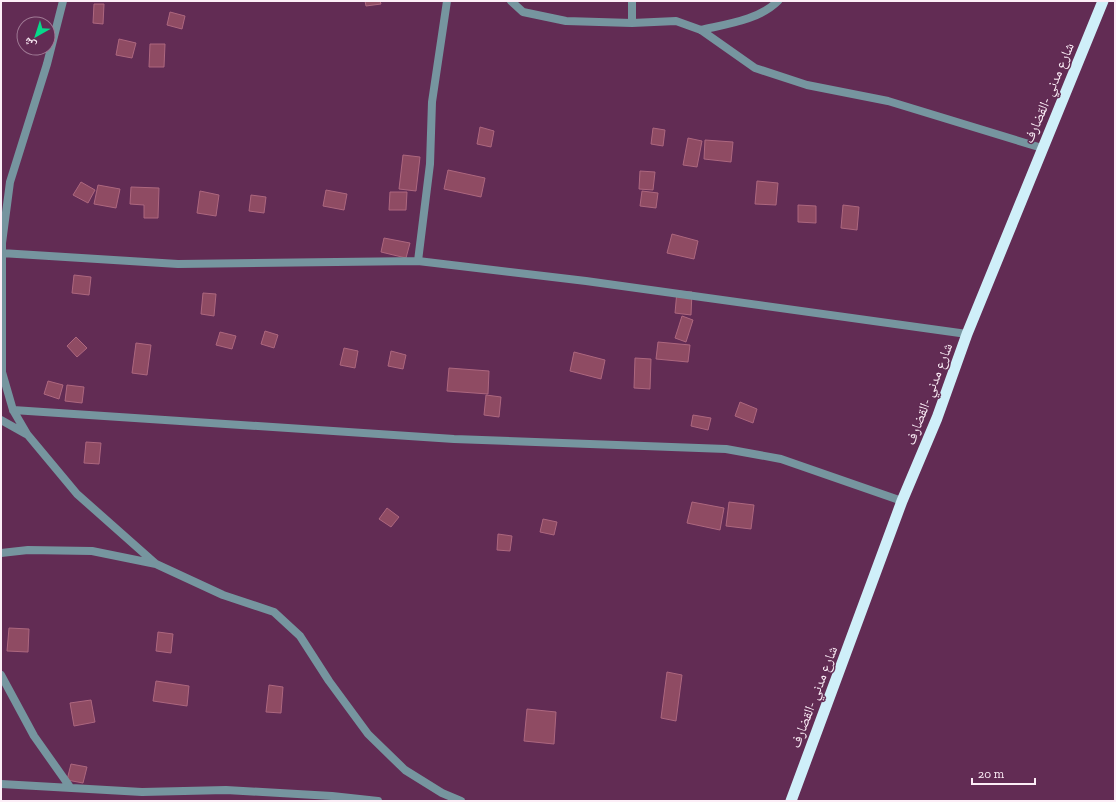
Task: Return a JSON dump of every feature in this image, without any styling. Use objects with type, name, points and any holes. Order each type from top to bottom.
[{"type":"highway","name":"شارع مدني -القضارف","points":[[791,801],[902,502],[937,418],[967,334],[1103,1]]},
{"type":"street","points":[[63,1],[47,64],[10,182],[2,253],[2,372],[13,410],[27,434],[77,494],[156,564]]},
{"type":"street","points":[[418,261],[430,164],[432,102],[447,1]]},
{"type":"street","points":[[511,1],[523,12],[566,21],[632,23],[676,21],[702,30],[755,68],[807,85],[888,102],[1042,148]]},
{"type":"street","points":[[632,1],[632,23]]},
{"type":"street","points":[[702,30],[751,17],[772,6],[778,1]]},
{"type":"street","points":[[2,253],[178,264],[418,261],[586,281],[967,334]]},
{"type":"street","points":[[13,410],[447,439],[726,449],[781,459],[902,502]]},
{"type":"street","points":[[1,420],[27,434]]},
{"type":"street","points":[[1,552],[28,550],[92,551],[156,564],[224,595],[274,612],[300,636],[328,681],[368,734],[405,770],[442,793],[461,801]]},
{"type":"street","points":[[1,674],[34,736],[70,787]]},
{"type":"street","points":[[1,784],[142,792],[226,790],[332,796],[378,801]]},
{"type":"building","points":[[365,1],[380,1],[381,4],[366,6]]},
{"type":"building","points":[[94,4],[104,4],[103,24],[93,23]]},
{"type":"building","points":[[170,12],[185,16],[182,29],[167,25]]},
{"type":"building","points":[[119,39],[136,43],[132,58],[116,55]]},
{"type":"building","points":[[150,44],[165,44],[164,67],[149,67]]},
{"type":"building","points":[[480,127],[494,131],[491,147],[477,144]]},
{"type":"building","points":[[653,128],[665,130],[663,146],[651,144]]},
{"type":"building","points":[[688,138],[702,141],[697,167],[683,165]]},
{"type":"building","points":[[705,140],[733,142],[731,162],[704,159]]},
{"type":"building","points":[[403,155],[420,157],[416,191],[399,189]]},
{"type":"building","points":[[448,170],[485,178],[481,197],[444,189]]},
{"type":"building","points":[[640,171],[655,172],[653,190],[639,189]]},
{"type":"building","points":[[757,181],[778,183],[776,205],[755,204]]},
{"type":"building","points":[[81,182],[95,190],[88,203],[73,195]]},
{"type":"building","points":[[98,185],[120,189],[116,208],[94,204]]},
{"type":"building","points":[[131,187],[159,188],[158,218],[144,218],[144,205],[130,204]]},
{"type":"building","points":[[326,190],[347,194],[344,210],[323,206]]},
{"type":"building","points":[[200,191],[219,195],[216,216],[197,213]]},
{"type":"building","points":[[642,191],[658,193],[656,208],[640,206]]},
{"type":"building","points":[[390,192],[407,192],[406,210],[389,210]]},
{"type":"building","points":[[251,195],[266,197],[264,213],[249,211]]},
{"type":"building","points":[[798,205],[816,206],[816,223],[798,222]]},
{"type":"building","points":[[843,205],[859,207],[857,230],[841,228]]},
{"type":"building","points":[[672,234],[698,241],[694,259],[667,253]]},
{"type":"building","points":[[384,238],[410,243],[406,258],[381,252]]},
{"type":"building","points":[[74,275],[91,277],[89,295],[72,293]]},
{"type":"building","points":[[677,291],[692,292],[691,315],[675,313]]},
{"type":"building","points":[[203,293],[216,294],[214,316],[201,314]]},
{"type":"building","points":[[682,316],[693,320],[686,342],[675,338]]},
{"type":"building","points":[[265,331],[278,335],[274,348],[261,344]]},
{"type":"building","points":[[220,332],[236,336],[232,349],[216,345]]},
{"type":"building","points":[[76,337],[87,348],[77,357],[67,346]]},
{"type":"building","points":[[658,342],[690,345],[688,362],[656,359]]},
{"type":"building","points":[[136,343],[151,345],[147,375],[132,373]]},
{"type":"building","points":[[344,348],[358,351],[355,368],[340,365]]},
{"type":"building","points":[[391,351],[406,355],[403,369],[388,366]]},
{"type":"building","points":[[574,352],[605,360],[601,379],[570,371]]},
{"type":"building","points":[[635,358],[651,359],[650,389],[634,388]]},
{"type":"building","points":[[449,368],[489,371],[488,394],[447,391]]},
{"type":"building","points":[[48,381],[63,385],[59,399],[44,394]]},
{"type":"building","points":[[67,385],[84,387],[82,403],[65,401]]},
{"type":"building","points":[[486,395],[501,397],[499,417],[484,415]]},
{"type":"building","points":[[740,402],[757,409],[753,423],[735,416]]},
{"type":"building","points":[[693,415],[711,418],[708,430],[691,426]]},
{"type":"building","points":[[86,442],[101,443],[99,464],[84,463]]},
{"type":"building","points":[[692,502],[724,508],[720,530],[687,523]]},
{"type":"building","points":[[729,502],[754,505],[751,529],[726,526]]},
{"type":"building","points":[[387,508],[399,517],[391,527],[379,519]]},
{"type":"building","points":[[543,519],[557,522],[554,535],[540,532]]},
{"type":"building","points":[[498,534],[512,536],[510,551],[497,550]]},
{"type":"building","points":[[9,628],[29,629],[28,652],[7,651]]},
{"type":"building","points":[[158,632],[173,634],[171,653],[156,651]]},
{"type":"building","points":[[667,672],[682,675],[676,721],[661,718]]},
{"type":"building","points":[[156,681],[189,686],[187,706],[153,701]]},
{"type":"building","points":[[269,685],[283,687],[281,713],[266,712]]},
{"type":"building","points":[[91,700],[95,722],[74,726],[70,703]]},
{"type":"building","points":[[527,709],[556,712],[554,744],[524,741]]},
{"type":"building","points":[[71,764],[87,767],[83,783],[67,780]]}]
